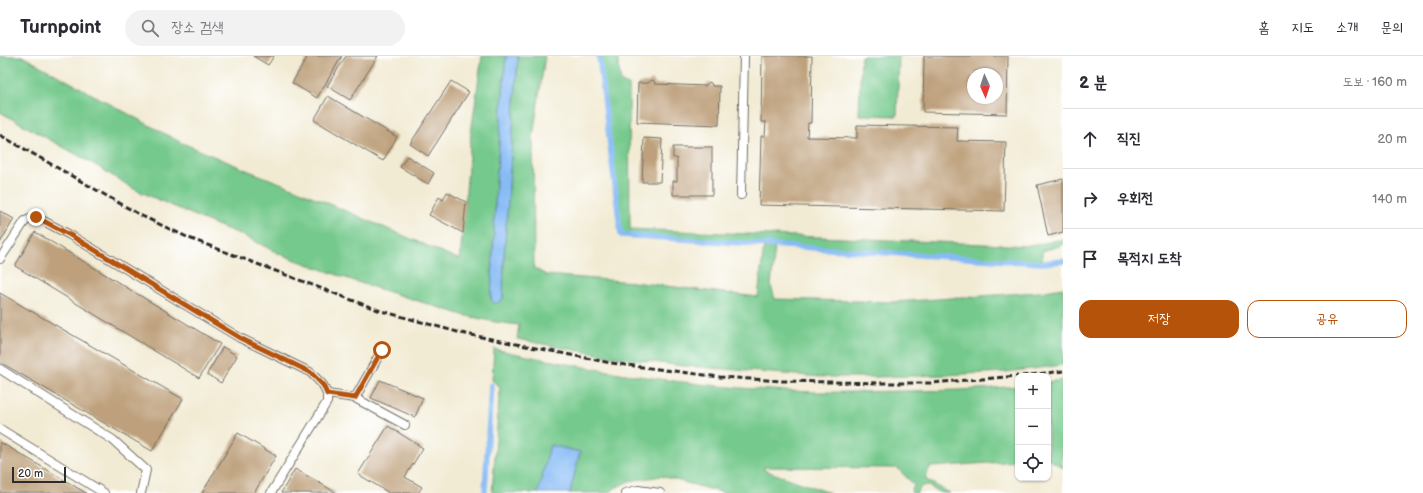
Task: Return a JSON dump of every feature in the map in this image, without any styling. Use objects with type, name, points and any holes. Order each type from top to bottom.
[{"type":"lane","points":[[741,195],[744,56]]},
{"type":"lane","points":[[0,259],[24,221],[36,217],[70,235],[240,338],[310,372],[323,385],[327,394],[327,402],[271,493]]},
{"type":"lane","points":[[355,398],[382,350]]},
{"type":"lane","points":[[0,369],[114,440],[146,470],[141,493]]},
{"type":"lane","points":[[327,394],[355,398],[405,425]]},
{"type":"lane","points":[[0,429],[104,493]]},
{"type":"lane","points":[[625,493],[638,490],[660,493]]},
{"type":"green space","points":[[0,56],[22,56],[180,142],[288,186],[460,260],[471,133],[482,56],[506,56],[496,183],[491,300],[503,299],[504,257],[518,56],[545,56],[533,136],[534,268],[546,275],[633,282],[758,297],[764,246],[775,246],[771,286],[775,299],[893,302],[1039,292],[1063,288],[1063,365],[1006,372],[876,377],[821,377],[675,365],[602,355],[517,339],[519,325],[495,322],[463,315],[357,282],[282,255],[242,235],[134,189],[97,166],[0,112]]},
{"type":"green space","points":[[600,56],[617,56],[621,82],[629,85],[630,229],[1030,246],[1063,239],[1063,245],[1042,251],[1042,262],[622,233]]},
{"type":"green space","points":[[861,56],[899,56],[897,116],[859,115]]},
{"type":"green space","points":[[494,349],[567,364],[641,376],[716,386],[754,389],[804,392],[844,392],[958,390],[1015,386],[1015,461],[930,467],[925,479],[950,493],[939,492],[924,485],[917,493],[911,493],[914,485],[897,468],[764,467],[764,470],[830,493],[724,493],[661,476],[629,481],[615,488],[610,493],[570,493],[580,452],[550,445],[539,493],[492,493],[500,387],[492,380]]},
{"type":"green space","points":[[1063,380],[1063,468],[1051,461],[1051,382]]},
{"type":"water","points":[[506,56],[518,56],[504,257],[503,299],[496,304],[491,300],[496,183]]},
{"type":"water","points":[[550,445],[580,452],[570,493],[538,493]]},
{"type":"building","points":[[253,56],[274,56],[268,65]]},
{"type":"building","points":[[308,56],[342,56],[317,98],[292,83]]},
{"type":"building","points":[[346,56],[378,56],[350,100],[327,86]]},
{"type":"building","points":[[762,56],[812,56],[811,123],[808,123],[807,137],[857,138],[857,125],[958,127],[957,141],[1006,142],[1004,211],[759,205],[761,136],[765,136],[766,122],[761,122]]},
{"type":"building","points":[[924,56],[1008,56],[1007,114],[923,112]]},
{"type":"building","points":[[652,80],[655,84],[705,86],[709,82],[712,86],[720,86],[719,125],[637,122],[638,83],[648,83]]},
{"type":"building","points":[[451,81],[469,92],[428,156],[410,144]]},
{"type":"building","points":[[328,96],[397,137],[383,161],[314,120]]},
{"type":"building","points":[[644,138],[662,139],[660,182],[642,182]]},
{"type":"building","points":[[673,147],[712,147],[712,195],[673,195],[673,181],[677,181],[677,158],[673,158]]},
{"type":"building","points":[[407,156],[434,173],[428,184],[400,167]]},
{"type":"building","points":[[1063,179],[1063,232],[1048,236],[1037,185]]},
{"type":"building","points":[[447,192],[466,202],[463,233],[429,215],[439,197],[443,200]]},
{"type":"building","points":[[0,211],[14,219],[0,243]]},
{"type":"building","points":[[35,232],[220,344],[199,378],[15,266]]},
{"type":"building","points":[[0,293],[183,399],[152,451],[0,362]]},
{"type":"building","points":[[223,347],[237,356],[221,383],[207,374]]},
{"type":"building","points":[[380,380],[423,398],[415,417],[371,398]]},
{"type":"building","points":[[388,426],[423,448],[405,477],[422,487],[418,493],[389,493],[358,474]]},
{"type":"building","points":[[238,433],[276,456],[254,493],[202,493]]},
{"type":"building","points":[[0,442],[86,493],[0,493]]},
{"type":"building","points":[[295,469],[337,493],[281,493]]},
{"type":"waterway","points":[[599,56],[621,235],[1042,263],[1063,261]]},
{"type":"waterway","points":[[485,493],[491,385]]},
{"type":"railway","points":[[0,135],[142,216],[189,238],[378,310],[461,333],[611,363],[720,377],[782,381],[931,383],[1015,376]]},
{"type":"railway","points":[[1047,373],[1063,371]]},
{"type":"route","points":[[36,217],[70,235],[240,338],[310,372],[323,385],[327,394],[355,398],[382,350]]}]
